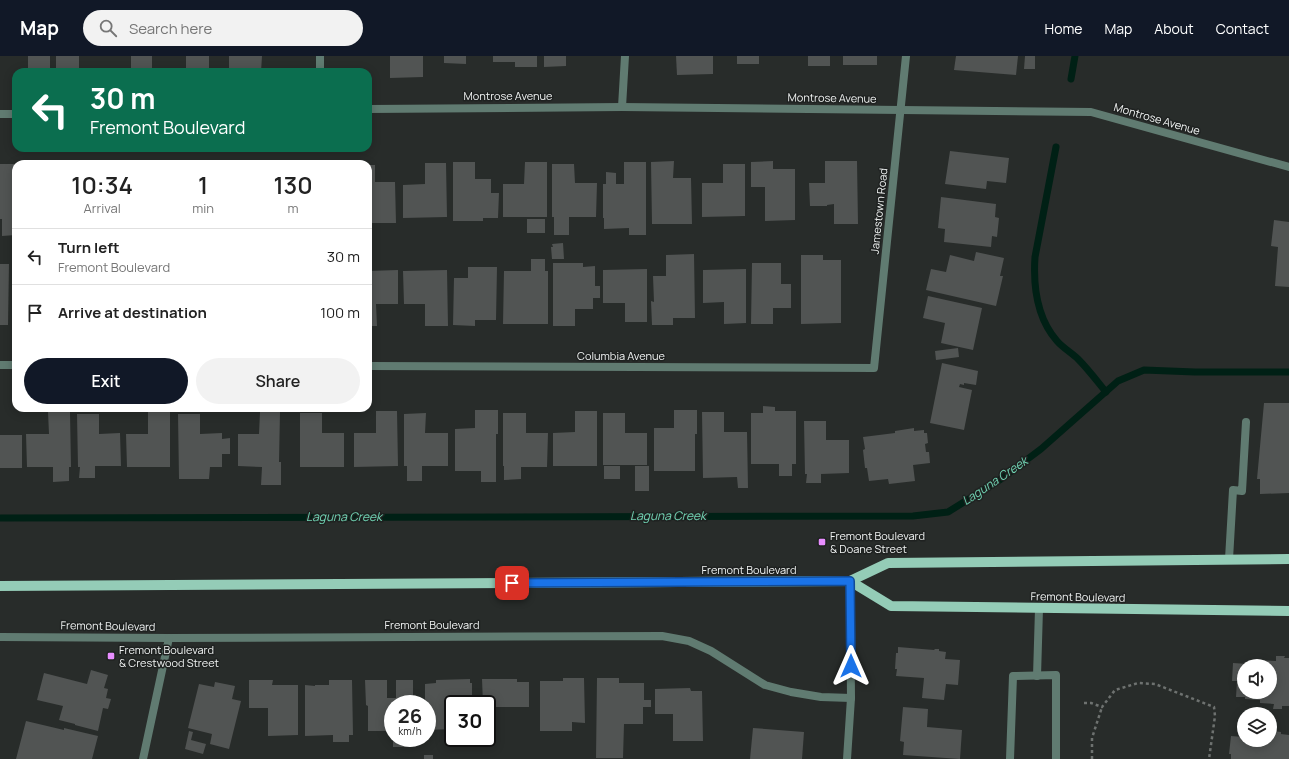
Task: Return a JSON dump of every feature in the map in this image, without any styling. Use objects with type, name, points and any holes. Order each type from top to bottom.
[{"type":"main road","name":"Fremont Boulevard","points":[[0,586],[850,581],[888,563],[1289,559]]},
{"type":"main road","name":"Fremont Boulevard","points":[[850,581],[891,606],[1289,611]]},
{"type":"street","points":[[320,56],[320,68]]},
{"type":"street","points":[[622,107],[625,56]]},
{"type":"street","name":"Jamestown Road","points":[[874,368],[906,56]]},
{"type":"street","name":"Montrose Avenue","points":[[372,108],[622,107],[1091,112],[1289,168]]},
{"type":"street","points":[[0,114],[12,114]]},
{"type":"street","points":[[0,365],[12,365]]},
{"type":"street","name":"Columbia Avenue","points":[[372,366],[874,368]]},
{"type":"street","points":[[1229,560],[1233,490],[1242,491],[1246,422]]},
{"type":"street","points":[[848,759],[851,698],[850,581]]},
{"type":"street","points":[[1037,676],[1039,609]]},
{"type":"street","name":"Fremont Boulevard","points":[[0,637],[169,638],[662,636],[689,641],[711,651],[765,685],[790,692],[821,697],[851,698]]},
{"type":"street","points":[[142,759],[169,638]]},
{"type":"street","points":[[1010,759],[1013,676],[1056,676],[1056,759]]},
{"type":"path","points":[[1092,759],[1092,738],[1102,707],[1115,690],[1138,683],[1155,684],[1214,707],[1215,716],[1209,759]]},
{"type":"path","points":[[1084,703],[1091,703],[1102,707]]},
{"type":"building","points":[[28,56],[50,56],[50,68],[28,68]]},
{"type":"building","points":[[56,56],[79,56],[79,68],[56,68]]},
{"type":"building","points":[[131,56],[152,56],[152,68],[131,68]]},
{"type":"building","points":[[186,56],[209,56],[209,68],[186,68]]},
{"type":"building","points":[[229,56],[262,56],[261,68],[229,68]]},
{"type":"building","points":[[390,56],[423,56],[423,77],[390,78]]},
{"type":"building","points":[[444,56],[466,56],[466,64],[444,63]]},
{"type":"building","points":[[493,56],[537,56],[537,67],[515,67],[515,62],[493,62]]},
{"type":"building","points":[[544,56],[566,56],[566,66],[544,67]]},
{"type":"building","points":[[676,56],[713,56],[713,74],[677,75]]},
{"type":"building","points":[[737,56],[759,56],[759,64],[737,64]]},
{"type":"building","points":[[808,56],[830,56],[830,66],[808,66]]},
{"type":"building","points":[[843,56],[877,56],[877,65],[843,65]]},
{"type":"building","points":[[956,56],[1018,56],[1016,75],[954,70]]},
{"type":"building","points":[[1025,56],[1035,56],[1035,69],[1024,69]]},
{"type":"building","points":[[950,151],[1009,158],[1006,183],[987,181],[986,189],[945,184]]},
{"type":"building","points":[[674,161],[673,178],[691,178],[692,224],[652,224],[651,162]]},
{"type":"building","points":[[773,161],[773,169],[795,169],[795,220],[765,221],[765,187],[751,187],[751,162]]},
{"type":"building","points":[[825,161],[857,161],[858,224],[834,224],[834,204],[827,206],[810,206],[809,183],[825,183]]},
{"type":"building","points":[[453,162],[475,162],[475,179],[491,179],[491,193],[499,193],[498,218],[483,218],[483,221],[453,221]]},
{"type":"building","points":[[525,162],[547,162],[547,217],[503,217],[503,184],[524,184]]},
{"type":"building","points":[[624,162],[646,162],[646,235],[629,235],[629,228],[604,229],[603,184],[606,184],[606,172],[616,173],[616,184],[624,184]]},
{"type":"building","points":[[425,163],[446,163],[447,217],[403,218],[403,185],[425,184]]},
{"type":"building","points":[[0,164],[12,164],[12,235],[2,236],[2,219],[0,219]]},
{"type":"building","points":[[552,164],[574,164],[575,183],[597,183],[596,217],[569,217],[569,235],[554,235],[554,217],[552,217]]},
{"type":"building","points":[[723,164],[745,164],[745,216],[702,217],[702,183],[723,183]]},
{"type":"building","points":[[372,165],[375,165],[375,182],[395,182],[396,223],[372,223]]},
{"type":"building","points":[[941,197],[996,204],[995,217],[999,218],[997,237],[992,236],[991,247],[944,242],[945,229],[938,228]]},
{"type":"building","points":[[527,219],[545,219],[545,233],[527,233]]},
{"type":"building","points":[[1274,220],[1289,222],[1289,287],[1275,286],[1278,247],[1271,246]]},
{"type":"building","points":[[563,243],[564,259],[552,259],[552,244]]},
{"type":"building","points":[[976,252],[1004,258],[1000,276],[1003,276],[996,306],[926,290],[931,269],[946,272],[950,255],[974,261]]},
{"type":"building","points":[[694,254],[695,318],[673,318],[673,325],[652,325],[651,301],[654,302],[653,276],[666,276],[666,255]]},
{"type":"building","points":[[801,255],[823,255],[823,260],[841,260],[841,323],[801,324]]},
{"type":"building","points":[[531,259],[545,259],[545,271],[548,271],[548,324],[503,324],[504,271],[531,271]]},
{"type":"building","points":[[553,263],[583,263],[583,267],[595,266],[595,286],[600,286],[600,298],[593,298],[593,309],[575,309],[575,326],[553,326]]},
{"type":"building","points":[[752,263],[781,263],[781,284],[791,284],[791,308],[773,308],[773,324],[751,324]]},
{"type":"building","points":[[0,264],[9,264],[8,325],[0,325]]},
{"type":"building","points":[[468,267],[497,267],[496,320],[475,320],[475,326],[453,325],[454,278],[468,278]]},
{"type":"building","points":[[647,269],[647,322],[625,322],[625,303],[603,303],[603,270]]},
{"type":"building","points":[[746,269],[746,323],[724,324],[724,302],[703,303],[703,270]]},
{"type":"building","points":[[398,270],[398,304],[376,304],[377,326],[372,326],[372,271]]},
{"type":"building","points":[[447,270],[448,326],[425,326],[425,304],[404,304],[403,271]]},
{"type":"building","points":[[928,296],[982,308],[973,350],[941,343],[945,323],[923,318]]},
{"type":"building","points":[[958,348],[959,357],[936,360],[935,351]]},
{"type":"building","points":[[942,363],[978,371],[976,385],[964,383],[964,385],[960,384],[959,387],[972,390],[964,430],[930,423]]},
{"type":"building","points":[[1264,403],[1289,403],[1289,493],[1260,494],[1260,479],[1257,479]]},
{"type":"building","points":[[763,406],[775,407],[775,411],[796,411],[796,464],[792,464],[792,476],[779,476],[779,464],[751,464],[751,413],[763,413]]},
{"type":"building","points":[[475,410],[498,410],[498,434],[496,434],[496,482],[481,482],[481,471],[455,471],[455,429],[475,428]]},
{"type":"building","points":[[674,410],[697,410],[697,434],[695,434],[695,471],[654,471],[654,428],[674,428]]},
{"type":"building","points":[[376,411],[397,411],[398,466],[354,467],[354,433],[376,433]]},
{"type":"building","points":[[575,411],[597,411],[597,466],[553,466],[553,433],[575,432]]},
{"type":"building","points":[[48,412],[70,412],[71,467],[69,467],[69,481],[53,482],[53,467],[27,467],[26,434],[49,434]]},
{"type":"building","points":[[148,412],[170,412],[170,467],[127,467],[126,434],[148,434]]},
{"type":"building","points":[[260,412],[280,412],[279,462],[281,462],[281,485],[261,485],[262,467],[238,466],[238,434],[259,434]]},
{"type":"building","points":[[702,412],[724,412],[724,432],[747,432],[748,488],[738,488],[737,477],[703,478]]},
{"type":"building","points":[[300,413],[322,413],[322,433],[344,433],[344,467],[300,467]]},
{"type":"building","points":[[426,413],[425,433],[448,433],[448,466],[422,466],[422,481],[407,481],[407,466],[404,466],[404,414]]},
{"type":"building","points":[[503,413],[526,413],[526,433],[548,433],[547,467],[521,467],[521,479],[504,480]]},
{"type":"building","points":[[603,413],[625,413],[625,433],[647,433],[647,465],[603,465]]},
{"type":"building","points":[[77,414],[99,414],[99,434],[120,433],[121,466],[95,466],[95,478],[79,478],[80,467],[78,467]]},
{"type":"building","points":[[178,414],[200,414],[200,434],[222,433],[222,439],[230,438],[230,454],[222,454],[222,467],[210,467],[209,479],[179,479]]},
{"type":"building","points":[[804,421],[826,421],[826,440],[849,440],[849,473],[821,474],[821,483],[806,483],[807,474],[805,474]]},
{"type":"building","points":[[914,428],[914,431],[924,430],[924,433],[927,433],[928,443],[925,444],[926,452],[929,452],[930,463],[913,465],[915,481],[889,484],[888,479],[869,481],[867,468],[865,468],[863,450],[865,449],[863,437],[895,433],[895,431]]},
{"type":"building","points":[[0,435],[22,435],[22,468],[0,468]]},
{"type":"building","points":[[604,466],[620,466],[620,479],[604,479]]},
{"type":"building","points":[[635,466],[649,466],[649,491],[635,491]]},
{"type":"building","points":[[898,647],[934,650],[939,649],[939,651],[946,652],[945,659],[960,660],[958,685],[946,684],[944,700],[922,698],[924,678],[896,676],[896,653],[898,653]]},
{"type":"building","points":[[1276,656],[1285,656],[1284,658],[1289,658],[1289,706],[1282,706],[1282,709],[1277,709],[1277,707],[1273,707],[1274,704],[1260,703],[1260,700],[1245,699],[1277,699]]},
{"type":"building","points":[[1233,663],[1237,663],[1237,681],[1232,681]]},
{"type":"building","points":[[91,670],[108,675],[104,688],[108,689],[106,698],[111,699],[108,709],[103,708],[98,731],[59,720],[63,706],[37,700],[44,673],[87,684]]},
{"type":"building","points":[[563,678],[584,678],[585,723],[572,722],[572,731],[540,731],[540,681],[563,681]]},
{"type":"building","points":[[597,678],[619,678],[619,683],[644,683],[644,700],[651,700],[651,707],[643,707],[643,724],[624,724],[623,758],[596,758]]},
{"type":"building","points":[[470,679],[470,683],[472,683],[472,695],[444,695],[444,729],[436,730],[436,695],[425,695],[425,684],[436,683],[436,680]]},
{"type":"building","points":[[482,679],[517,679],[517,682],[529,682],[529,707],[496,707],[496,695],[483,695]]},
{"type":"building","points":[[249,680],[273,680],[272,685],[298,685],[298,735],[268,736],[268,708],[249,708]]},
{"type":"building","points":[[329,680],[352,680],[353,735],[349,735],[349,742],[333,742],[333,735],[305,736],[305,685],[329,685]]},
{"type":"building","points":[[365,680],[387,680],[387,695],[384,695],[384,731],[368,731],[368,706],[366,705]]},
{"type":"building","points":[[396,680],[413,680],[413,695],[396,695]]},
{"type":"building","points":[[215,682],[235,686],[232,699],[241,701],[229,749],[210,744],[212,734],[188,728],[199,684],[214,687]]},
{"type":"building","points":[[690,688],[691,691],[702,691],[703,741],[673,741],[673,714],[655,714],[655,689]]},
{"type":"building","points":[[903,707],[928,709],[927,727],[962,730],[960,759],[903,755],[904,742],[900,741]]},
{"type":"building","points":[[26,721],[98,736],[92,759],[16,759]]},
{"type":"building","points":[[753,728],[804,732],[802,759],[750,759]]},
{"type":"building","points":[[189,731],[193,732],[191,740],[206,744],[203,754],[185,749]]},
{"type":"building","points":[[1277,732],[1281,732],[1281,734],[1289,735],[1289,759],[1231,759],[1231,754],[1229,754],[1231,736],[1237,736],[1237,747],[1277,747]]},
{"type":"building","points":[[424,755],[433,755],[433,759],[424,759]]},
{"type":"waterway","points":[[1071,79],[1075,56]]},
{"type":"waterway","points":[[1056,147],[1035,257],[1035,280],[1038,302],[1050,332],[1062,346],[1082,363],[1106,392]]},
{"type":"waterway","name":"Laguna Creek","points":[[0,518],[913,516],[948,512],[1001,479],[1041,449],[1118,381],[1144,370],[1195,372],[1289,372]]},
{"type":"place","name":"Fremont Boulevard & Doane Street","points":[[822,542]]},
{"type":"place","name":"Fremont Boulevard & Crestwood Street","points":[[111,656]]},
{"type":"route","points":[[512,583],[850,581],[851,666]]}]
